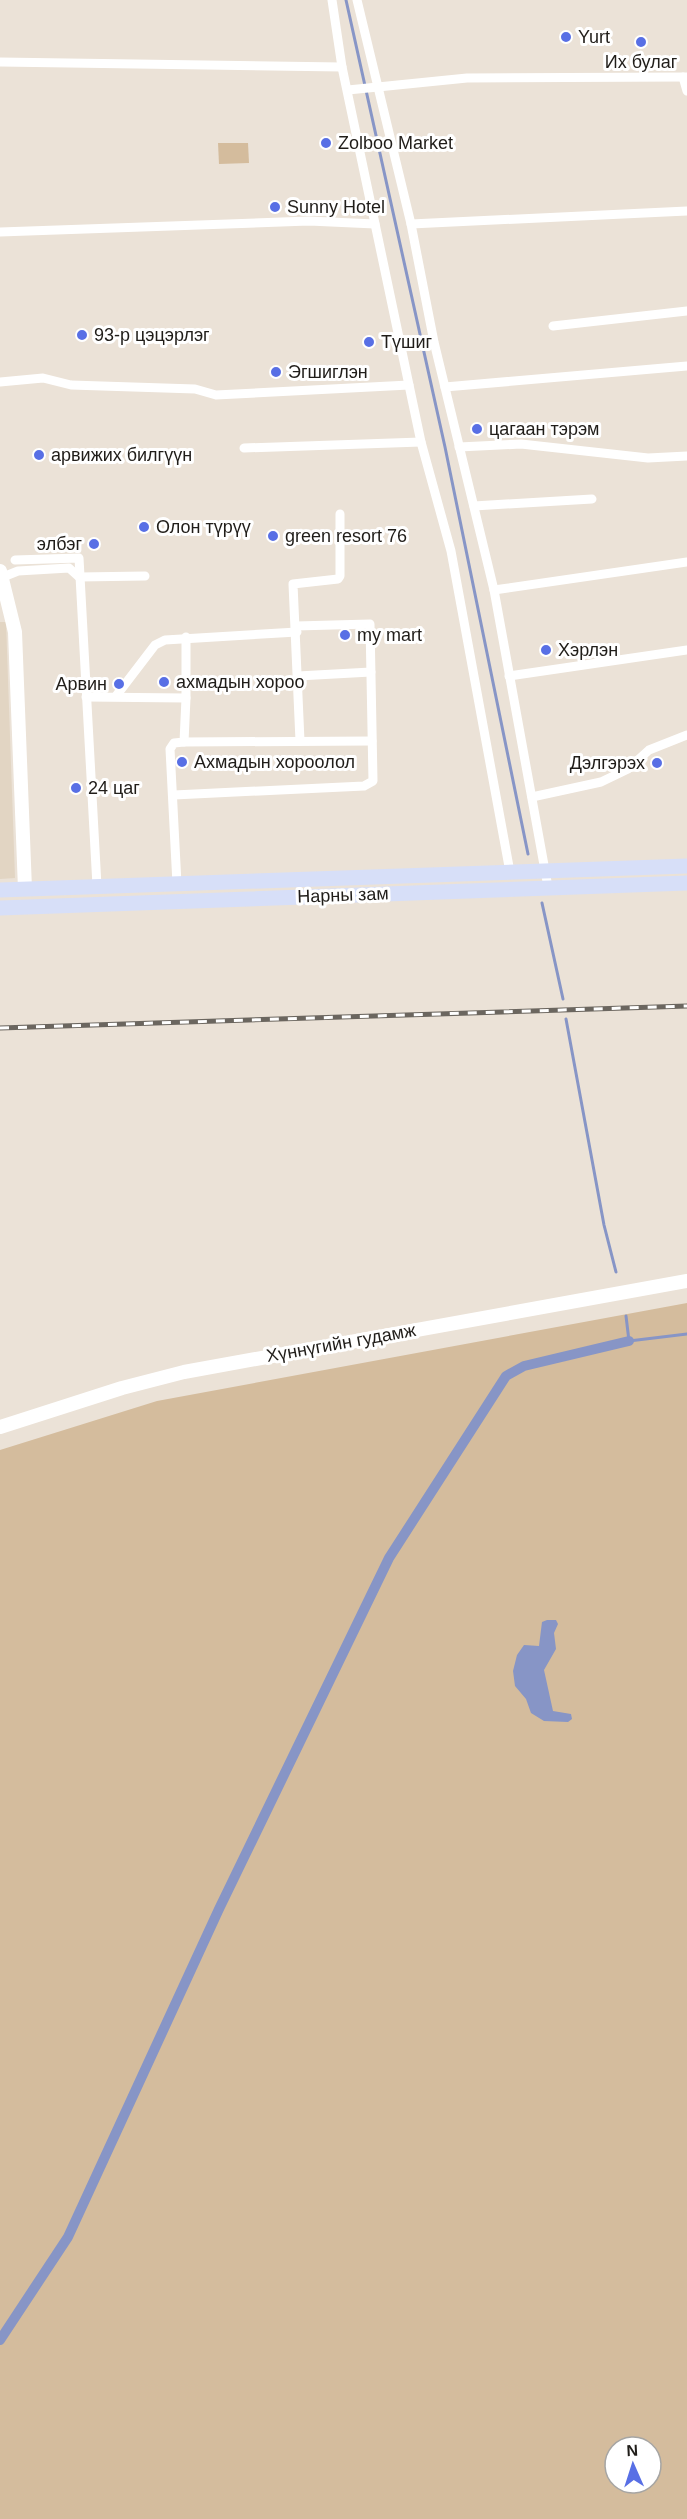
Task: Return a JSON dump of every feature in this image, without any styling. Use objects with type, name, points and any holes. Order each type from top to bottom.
[{"type":"main road","points":[[2,574],[5,616],[15,632],[26,889]]},
{"type":"main road","name":"Нарны зам","points":[[0,890],[687,866]]},
{"type":"main road","name":"Нарны зам","points":[[0,908],[687,883]]},
{"type":"main road","name":"Хүннүгийн гудамж","points":[[0,1427],[122,1388],[184,1372],[687,1281]]},
{"type":"street","points":[[332,0],[342,67],[353,89],[375,224],[421,442],[451,551],[510,872]]},
{"type":"street","points":[[357,0],[411,224],[459,447],[495,590],[548,887]]},
{"type":"street","points":[[0,62],[342,67]]},
{"type":"street","points":[[353,89],[467,78],[685,77],[687,91]]},
{"type":"street","points":[[411,224],[687,212]]},
{"type":"street","points":[[0,232],[309,221],[375,224]]},
{"type":"street","points":[[553,326],[687,311]]},
{"type":"street","points":[[445,387],[687,366]]},
{"type":"street","points":[[0,382],[43,378],[71,385],[195,389],[216,395],[409,385]]},
{"type":"street","points":[[244,448],[300,444],[421,442]]},
{"type":"street","points":[[459,447],[521,444],[648,458],[687,456]]},
{"type":"street","points":[[474,506],[592,499]]},
{"type":"street","points":[[300,741],[292,584],[338,579],[340,576],[340,514]]},
{"type":"street","points":[[15,560],[79,558],[97,886]]},
{"type":"street","points":[[495,590],[687,562]]},
{"type":"street","points":[[2,574],[69,568],[79,577],[145,576]]},
{"type":"street","points":[[116,696],[155,645],[165,640],[370,624],[373,781],[364,786],[174,795]]},
{"type":"street","points":[[184,741],[186,637]]},
{"type":"street","points":[[509,676],[687,650]]},
{"type":"street","points":[[298,676],[371,672]]},
{"type":"street","points":[[86,697],[186,698]]},
{"type":"street","points":[[532,797],[601,782],[628,769],[649,750],[687,735]]},
{"type":"street","points":[[177,884],[170,749],[174,742],[372,741]]},
{"type":"shaded area","points":[[218,143],[248,143],[249,163],[219,164]]},
{"type":"shaded area","points":[[0,622],[6,622],[15,878],[0,879]]},
{"type":"shaded area","points":[[687,1303],[687,2519],[0,2519],[0,1450],[157,1401]]},
{"type":"water","points":[[556,1620],[558,1624],[554,1633],[556,1649],[544,1670],[553,1711],[571,1714],[572,1719],[568,1722],[544,1721],[531,1713],[526,1699],[515,1686],[513,1671],[517,1655],[524,1645],[539,1646],[542,1622]]},
{"type":"waterway","points":[[346,0],[445,447],[528,854]]},
{"type":"waterway","points":[[542,903],[563,999]]},
{"type":"waterway","points":[[566,1019],[604,1225],[616,1272]]},
{"type":"waterway","points":[[626,1316],[629,1341],[687,1334]]},
{"type":"waterway","points":[[0,2340],[68,2237],[219,1909],[389,1558],[506,1376],[524,1366],[629,1341]]},
{"type":"railway","points":[[0,1028],[687,1006]]},
{"type":"place","name":"Yurt","points":[[566,37]]},
{"type":"place","name":"Их булаг","points":[[641,42]]},
{"type":"place","name":"Zolboo Market","points":[[326,143]]},
{"type":"place","name":"Sunny Hotel","points":[[275,207]]},
{"type":"place","name":"93-р цэцэрлэг","points":[[82,335]]},
{"type":"place","name":"Түшиг","points":[[369,342]]},
{"type":"place","name":"Эгшиглэн","points":[[276,372]]},
{"type":"place","name":"цагаан тэрэм","points":[[477,429]]},
{"type":"place","name":"арвижих билгүүн","points":[[39,455]]},
{"type":"place","name":"Олон түрүү","points":[[144,527]]},
{"type":"place","name":"green resort 76","points":[[273,536]]},
{"type":"place","name":"элбэг","points":[[94,544]]},
{"type":"place","name":"my mart","points":[[345,635]]},
{"type":"place","name":"Хэрлэн","points":[[546,650]]},
{"type":"place","name":"ахмадын хороо","points":[[164,682]]},
{"type":"place","name":"Арвин","points":[[119,684]]},
{"type":"place","name":"Ахмадын хороолол","points":[[182,762]]},
{"type":"place","name":"Дэлгэрэх","points":[[657,763]]},
{"type":"place","name":"24 цаг","points":[[76,788]]}]
